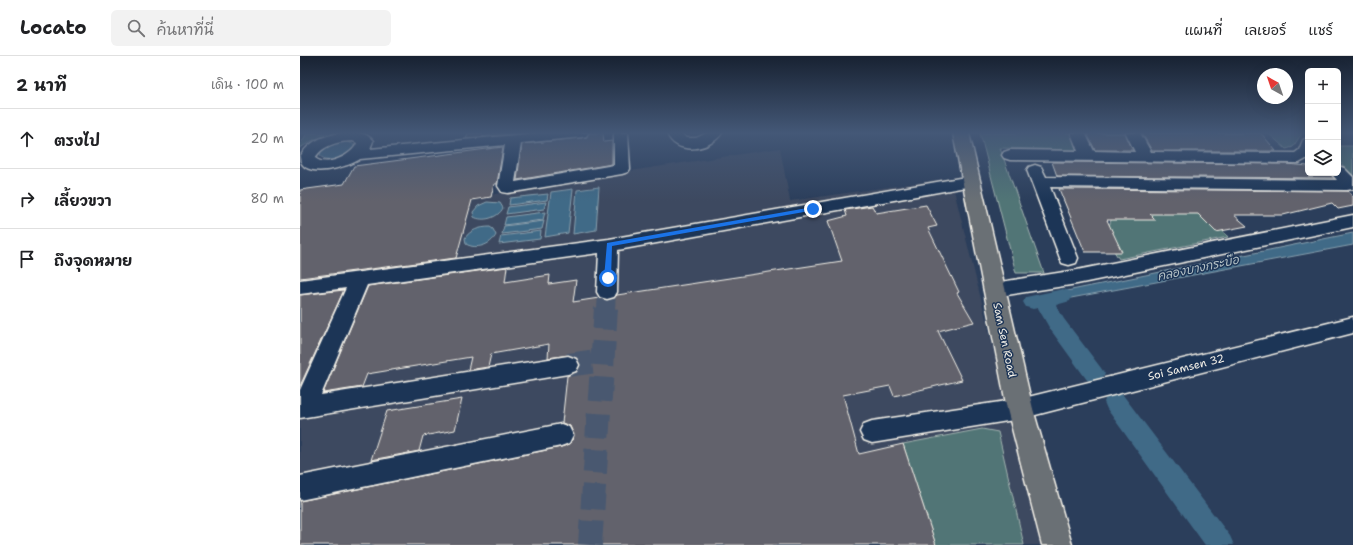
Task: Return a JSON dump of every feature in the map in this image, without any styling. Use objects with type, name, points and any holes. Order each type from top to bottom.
[{"type":"main road","name":"Sam Sen Road","points":[[966,156],[1020,409],[1057,545]]},
{"type":"street","points":[[308,156],[307,159],[314,165],[326,166],[340,163],[355,156]]},
{"type":"street","points":[[511,156],[506,186],[508,188],[622,168],[622,156]]},
{"type":"street","points":[[1029,156],[1069,258]]},
{"type":"street","points":[[1135,156],[1300,158],[1302,156]]},
{"type":"street","points":[[1040,182],[1347,186],[1350,183],[1341,174]]},
{"type":"street","points":[[300,287],[609,245],[971,181]]},
{"type":"street","points":[[994,290],[1076,277],[1353,221]]},
{"type":"street","points":[[607,292],[609,245]]},
{"type":"street","points":[[302,407],[360,278]]},
{"type":"street","name":"Soi Samsen 32","points":[[872,432],[1020,409],[1353,325]]},
{"type":"street","points":[[302,407],[568,365]]},
{"type":"street","points":[[300,488],[561,435]]},
{"type":"shaded area","points":[[729,156],[781,156],[790,201],[951,178],[1042,545],[300,545],[300,228],[610,174]]},
{"type":"green space","points":[[986,156],[1003,156],[1044,273],[1016,273]]},
{"type":"green space","points":[[1341,156],[1353,156],[1353,177],[1341,163]]},
{"type":"green space","points":[[1205,211],[1228,237],[1119,259],[1105,237],[1114,212]]},
{"type":"green space","points":[[982,429],[998,432],[1024,545],[936,545],[903,444]]},
{"type":"water","points":[[320,156],[344,156],[334,159]]},
{"type":"water","points":[[599,187],[596,230],[573,234],[577,190]]},
{"type":"water","points":[[573,189],[568,233],[545,237],[551,192]]},
{"type":"water","points":[[548,194],[547,200],[509,205],[510,198]]},
{"type":"water","points":[[487,202],[500,203],[503,208],[494,217],[482,219],[474,217],[473,212],[478,206]]},
{"type":"water","points":[[546,202],[544,209],[506,214],[508,207]]},
{"type":"water","points":[[545,212],[543,220],[504,225],[506,217]]},
{"type":"water","points":[[544,221],[542,229],[502,234],[504,226]]},
{"type":"water","points":[[490,227],[496,235],[494,239],[487,244],[474,247],[466,244],[465,238],[472,231],[479,228]]},
{"type":"water","points":[[541,231],[540,239],[499,244],[501,236]]},
{"type":"water","points":[[1353,233],[1353,245],[1039,304],[1037,297]]},
{"type":"building","points":[[434,156],[502,156],[497,184],[494,184],[491,197],[472,200],[456,258],[300,278],[300,190],[344,184],[354,166]]},
{"type":"building","points":[[520,156],[612,156],[612,164],[517,180]]},
{"type":"building","points":[[1052,162],[1287,164],[1305,166],[1305,176],[1332,176],[1334,178],[1057,176]]},
{"type":"building","points":[[1059,189],[1348,191],[1353,197],[1353,206],[1338,209],[1332,203],[1283,215],[1234,215],[1247,226],[1216,232],[1198,214],[1150,214],[1156,220],[1107,220],[1122,252],[1085,252]]},
{"type":"building","points":[[926,205],[937,226],[928,228],[959,292],[957,293],[974,322],[938,331],[962,380],[894,396],[890,386],[843,395],[859,454],[903,444],[936,545],[300,545],[300,501],[561,447],[570,444],[574,436],[570,426],[562,423],[567,376],[577,372],[580,364],[577,358],[569,355],[548,358],[549,344],[491,354],[488,367],[468,370],[471,357],[367,374],[362,387],[323,393],[368,286],[507,267],[505,282],[550,275],[549,284],[576,280],[573,302],[599,298],[607,300],[614,298],[617,295],[842,261],[828,221],[847,216],[845,210],[872,206],[876,213]]},
{"type":"building","points":[[344,290],[300,386],[300,295]]},
{"type":"building","points":[[462,399],[455,430],[423,436],[419,451],[371,460],[387,411]]},
{"type":"waterway","name":"คลองบางกระบือ","points":[[1043,300],[1063,296]]},
{"type":"waterway","name":"คลองบางกระบือ","points":[[1033,302],[1043,300]]},
{"type":"waterway","name":"คลองบางกระบือ","points":[[1043,300],[1057,324],[1094,374]]},
{"type":"waterway","name":"คลองบางกระบือ","points":[[1115,402],[1221,545]]},
{"type":"tunnel","points":[[606,309],[607,292]]},
{"type":"tunnel","points":[[590,545],[606,308]]},
{"type":"tunnel","points":[[568,365],[602,360]]},
{"type":"route","points":[[608,278],[609,245],[813,209]]}]
